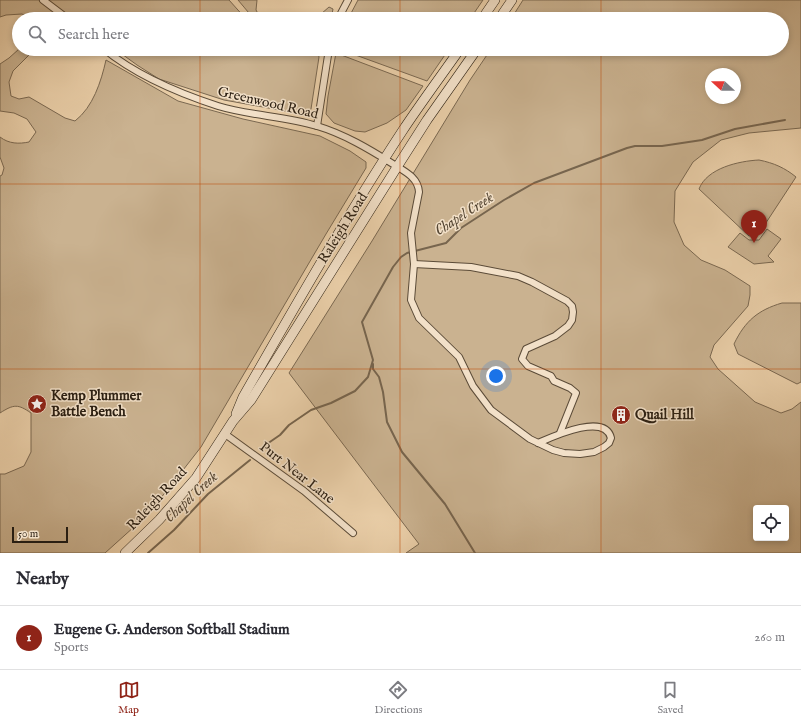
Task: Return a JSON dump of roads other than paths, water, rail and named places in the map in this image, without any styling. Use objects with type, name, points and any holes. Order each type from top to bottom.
[{"type":"main road","points":[[487,12],[495,0]]},
{"type":"main road","points":[[504,12],[512,0]]},
{"type":"main road","name":"Raleigh Road","points":[[233,421],[242,397],[403,129],[455,56]]},
{"type":"main road","name":"Raleigh Road","points":[[125,553],[174,504],[196,478],[233,421],[251,400],[427,120],[472,56]]},
{"type":"street","points":[[43,0],[59,12]]},
{"type":"street","points":[[342,12],[348,0]]},
{"type":"street","name":"Greenwood Road","points":[[114,56],[143,75],[175,90],[218,106],[317,126],[359,143],[411,176],[416,181],[418,189],[411,233],[414,264],[411,300],[419,318],[458,357],[473,386],[492,410],[519,431],[538,443],[564,453],[580,454],[594,452],[604,447],[609,443],[611,438],[608,431],[596,426],[574,428],[560,433]]},
{"type":"street","points":[[317,126],[328,56]]},
{"type":"street","points":[[414,264],[471,267],[518,276],[561,297],[570,304],[573,312],[572,320],[568,326],[555,336],[526,349],[522,359],[528,366],[551,376],[554,381],[570,388],[576,393],[560,433],[538,443]]},
{"type":"street","name":"Purt Near Lane","points":[[225,434],[304,491],[353,533]]},
{"type":"waterway","name":"Chapel Creek","points":[[264,446],[280,435],[289,425],[311,410],[331,403],[355,391],[368,377],[373,360],[362,322],[393,267],[401,257],[407,253],[446,243],[461,228],[504,200],[534,183],[627,148],[635,146],[662,146],[702,140],[735,129],[785,120]]},
{"type":"waterway","points":[[373,364],[373,369],[379,377],[383,392],[387,422],[402,452],[445,504],[475,553]]},
{"type":"waterway","name":"Chapel Creek","points":[[148,553],[174,530],[208,494],[250,460]]},
{"type":"place","name":"Eugene G. Anderson Softball Stadium","points":[[754,243]]},
{"type":"place","name":"Kemp Plummer Battle Bench","points":[[37,404]]},
{"type":"place","name":"Quail Hill","points":[[621,415]]}]
